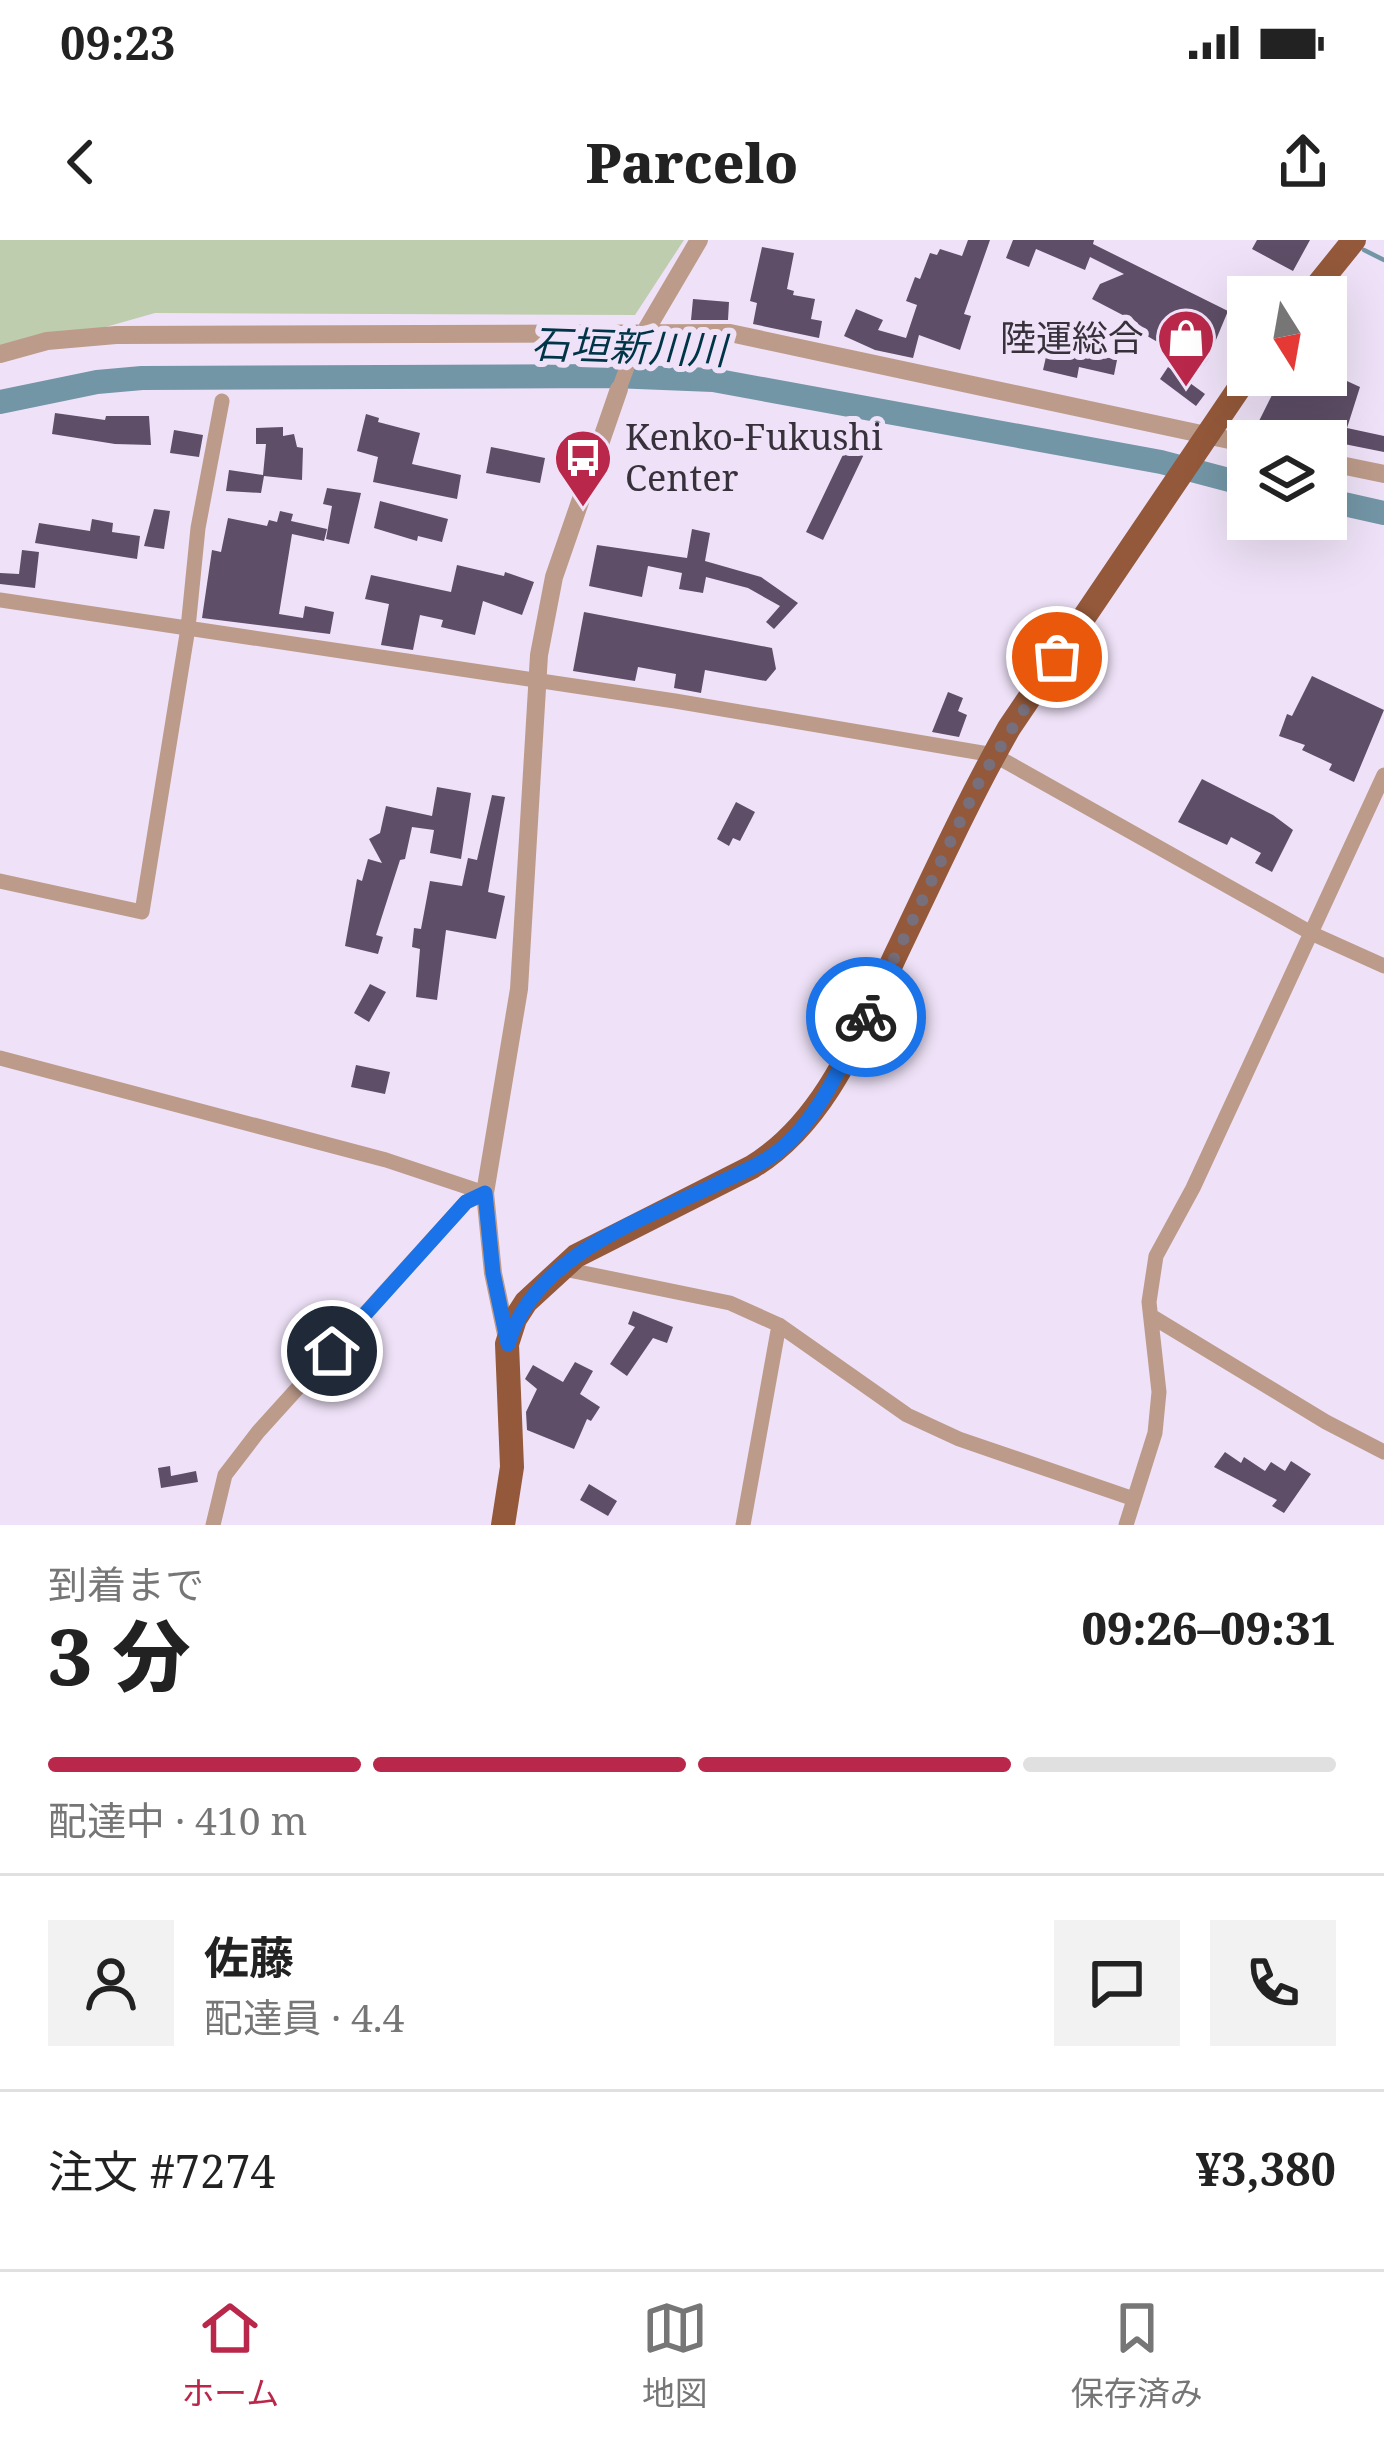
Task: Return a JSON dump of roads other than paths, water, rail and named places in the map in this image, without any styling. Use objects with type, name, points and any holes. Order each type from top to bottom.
[{"type":"main road","points":[[1325,276],[1354,240]]},
{"type":"main road","points":[[503,1525],[512,1467],[508,1344],[515,1318],[560,1268],[607,1239],[752,1167],[795,1135],[827,1093],[994,755],[1233,396]]},
{"type":"street","points":[[508,1344],[493,1273],[485,1193],[519,989],[537,683],[554,577],[632,354],[699,240]]},
{"type":"street","points":[[0,354],[47,341],[116,335],[730,333],[1200,444],[1227,445]]},
{"type":"street","points":[[0,881],[142,912],[188,628],[198,528],[222,401]]},
{"type":"street","points":[[1347,466],[1384,474]]},
{"type":"street","points":[[0,600],[675,701],[994,755],[1313,934],[1384,966]]},
{"type":"street","points":[[1126,1525],[1151,1452],[1159,1392],[1149,1284],[1156,1256],[1178,1219],[1384,775]]},
{"type":"street","points":[[0,1058],[386,1160],[485,1193]]},
{"type":"street","points":[[212,1525],[225,1475],[258,1432],[466,1202],[485,1193]]},
{"type":"street","points":[[560,1268],[730,1303],[779,1325],[908,1415],[959,1439],[1134,1499]]},
{"type":"street","points":[[1151,1316],[1384,1452]]},
{"type":"street","points":[[743,1525],[779,1325]]},
{"type":"waterway","points":[[1364,250],[1384,260]]},
{"type":"waterway","name":"石垣新川川","points":[[0,402],[142,378],[613,376],[713,380],[1161,462],[1227,479]]},
{"type":"waterway","name":"石垣新川川","points":[[1347,505],[1384,513]]},
{"type":"place","name":"陸運総合","points":[[1186,389]]},
{"type":"place","name":"Kenko-Fukushi Center","points":[[583,509]]}]
